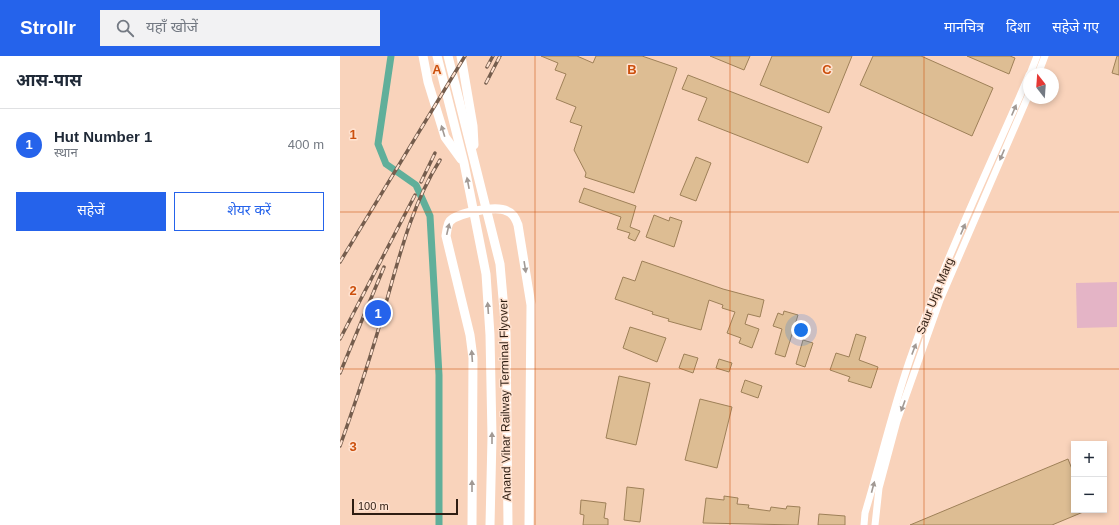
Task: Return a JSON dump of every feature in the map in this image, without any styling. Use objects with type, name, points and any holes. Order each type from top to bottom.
[{"type":"main road","name":"Anand Vihar Railway Terminal Flyover","points":[[423,56],[428,82],[445,137],[464,163]]},
{"type":"main road","name":"Anand Vihar Railway Terminal Flyover","points":[[437,56],[464,163],[486,274],[490,335],[490,525]]},
{"type":"main road","name":"Anand Vihar Railway Terminal Flyover","points":[[448,56],[500,264],[506,333],[508,525]]},
{"type":"main road","name":"Anand Vihar Railway Terminal Flyover","points":[[461,56],[474,126],[474,159]]},
{"type":"main road","points":[[472,525],[473,358],[468,328],[446,236],[448,224],[456,216],[478,211],[502,209],[512,214],[518,225],[531,305],[529,525]]},
{"type":"street","name":"Saur Urja Marg","points":[[1032,68],[1037,56]]},
{"type":"street","points":[[1040,68],[1045,56]]},
{"type":"street","name":"Saur Urja Marg","points":[[864,525],[865,513],[890,418],[906,372],[934,296],[1023,89]]},
{"type":"street","name":"Saur Urja Marg","points":[[876,525],[879,488],[897,421],[940,300],[1025,104]]},
{"type":"street","points":[[906,372],[914,375]]},
{"type":"shaded area","points":[[1117,282],[1117,327],[1077,328],[1076,283]]},
{"type":"building","points":[[541,56],[577,56],[593,63],[596,56],[642,56],[677,68],[634,193],[585,177],[586,173],[574,150],[582,126],[570,122],[576,107],[556,99],[566,74],[555,70],[558,63]]},
{"type":"building","points":[[710,56],[750,56],[744,70]]},
{"type":"building","points":[[772,56],[852,56],[829,113],[760,85]]},
{"type":"building","points":[[873,56],[921,56],[993,88],[972,136],[860,85]]},
{"type":"building","points":[[967,56],[1010,56],[1015,58],[1009,74]]},
{"type":"building","points":[[1117,56],[1119,56],[1119,75],[1112,73]]},
{"type":"building","points":[[688,75],[822,127],[808,163],[698,120],[707,98],[682,89]]},
{"type":"building","points":[[696,157],[711,163],[696,201],[680,195]]},
{"type":"building","points":[[584,188],[636,206],[630,227],[640,231],[635,241],[628,238],[630,233],[617,229],[621,217],[579,202]]},
{"type":"building","points":[[654,215],[669,221],[670,217],[682,221],[674,247],[646,237]]},
{"type":"building","points":[[642,261],[723,289],[764,300],[760,317],[748,314],[745,324],[759,329],[752,348],[739,343],[741,338],[727,333],[735,312],[722,308],[723,305],[709,300],[701,330],[668,321],[669,319],[652,314],[653,312],[615,299],[623,277],[635,281]]},
{"type":"building","points":[[378,306],[383,308],[378,319],[373,317]]},
{"type":"building","points":[[784,311],[798,315],[785,357],[775,354],[782,329],[773,326],[778,313],[783,315]]},
{"type":"building","points":[[630,327],[666,338],[657,362],[623,348]]},
{"type":"building","points":[[856,334],[866,337],[859,360],[878,367],[871,388],[848,381],[850,377],[830,370],[836,353],[849,357]]},
{"type":"building","points":[[803,340],[813,343],[805,367],[796,364]]},
{"type":"building","points":[[684,354],[698,358],[693,373],[679,368]]},
{"type":"building","points":[[719,359],[732,363],[729,372],[716,368]]},
{"type":"building","points":[[619,376],[650,383],[636,445],[606,438]]},
{"type":"building","points":[[745,380],[762,386],[758,398],[741,392]]},
{"type":"building","points":[[700,399],[732,407],[717,468],[685,460]]},
{"type":"building","points":[[1068,459],[1071,466],[1071,513],[1081,513],[1052,525],[910,525]]},
{"type":"building","points":[[627,487],[644,489],[640,522],[624,520]]},
{"type":"building","points":[[724,496],[738,498],[737,504],[749,505],[748,508],[770,511],[771,507],[786,509],[787,506],[800,507],[798,525],[703,523],[706,498],[724,500]]},
{"type":"building","points":[[581,500],[606,503],[604,518],[608,519],[608,525],[583,525],[584,515],[580,514]]},
{"type":"building","points":[[819,514],[845,516],[845,525],[818,525]]},
{"type":"waterway","points":[[391,56],[378,144],[386,164],[416,185],[430,216],[439,375],[439,525]]},
{"type":"railway","points":[[340,262],[465,56]]},
{"type":"railway","points":[[487,67],[493,56]]},
{"type":"railway","points":[[486,83],[500,56]]},
{"type":"railway","points":[[421,182],[435,153]]},
{"type":"railway","points":[[340,446],[369,361],[413,214],[440,160]]},
{"type":"railway","points":[[340,339],[415,195]]},
{"type":"railway","points":[[340,373],[384,267]]},
{"type":"place","name":"Hut Number 1","points":[[378,313]]}]
